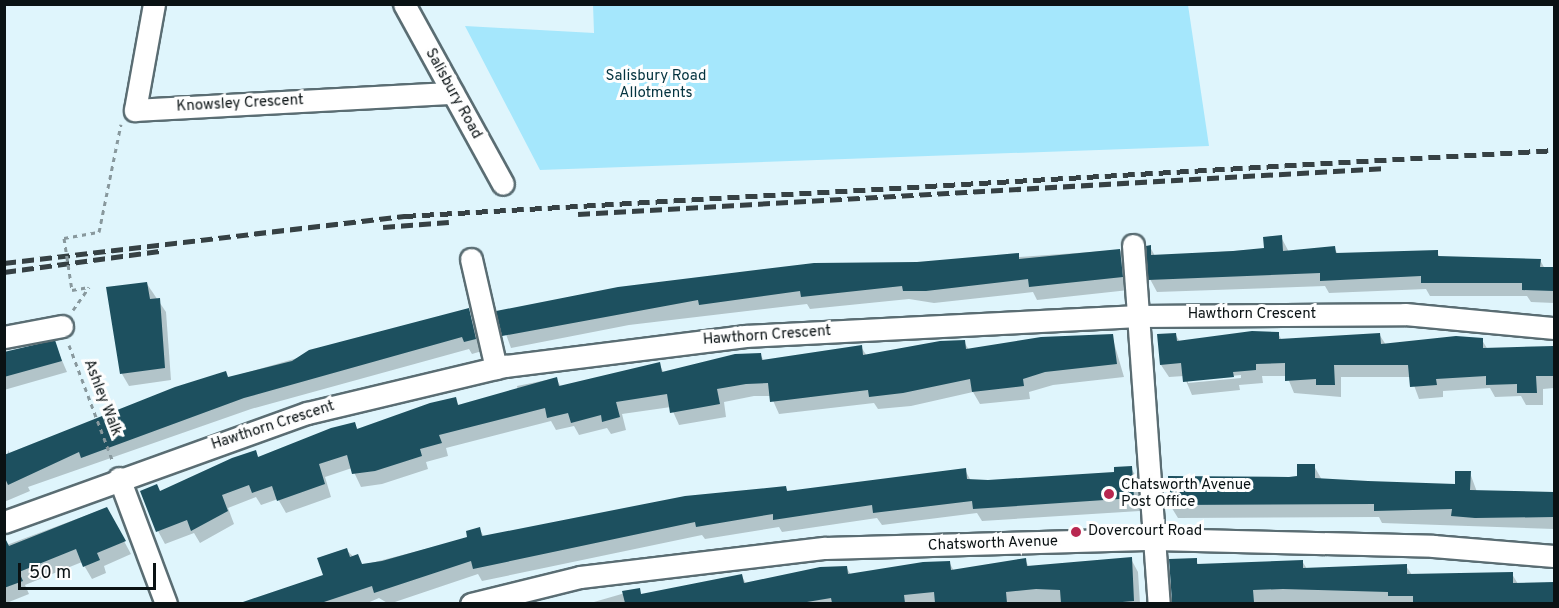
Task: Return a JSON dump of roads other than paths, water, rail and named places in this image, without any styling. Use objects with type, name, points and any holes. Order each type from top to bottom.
[{"type":"street","name":"Knowsley Crescent","points":[[154,4],[135,110],[453,93]]},
{"type":"street","name":"Salisbury Road","points":[[404,4],[503,184]]},
{"type":"street","points":[[1133,245],[1159,603]]},
{"type":"street","points":[[471,259],[496,368]]},
{"type":"street","name":"Hawthorn Crescent","points":[[4,522],[119,478],[307,413],[496,368],[745,336],[1137,316],[1405,314],[1554,328]]},
{"type":"street","points":[[4,338],[62,326]]},
{"type":"street","points":[[119,478],[166,603]]},
{"type":"street","name":"Chatsworth Avenue","points":[[471,603],[580,577],[825,548],[1155,539],[1433,546],[1554,556]]},
{"type":"railway","points":[[4,263],[404,216],[1554,150]]},
{"type":"railway","points":[[578,214],[1387,168]]},
{"type":"railway","points":[[383,227],[449,222]]},
{"type":"railway","points":[[4,272],[160,251]]},
{"type":"place","name":"Chatsworth Avenue Post Office","points":[[1109,494]]},
{"type":"place","name":"Dovercourt Road","points":[[1076,532]]},
{"type":"park label","name":"Salisbury Road Allotments","points":[[656,84]]}]
